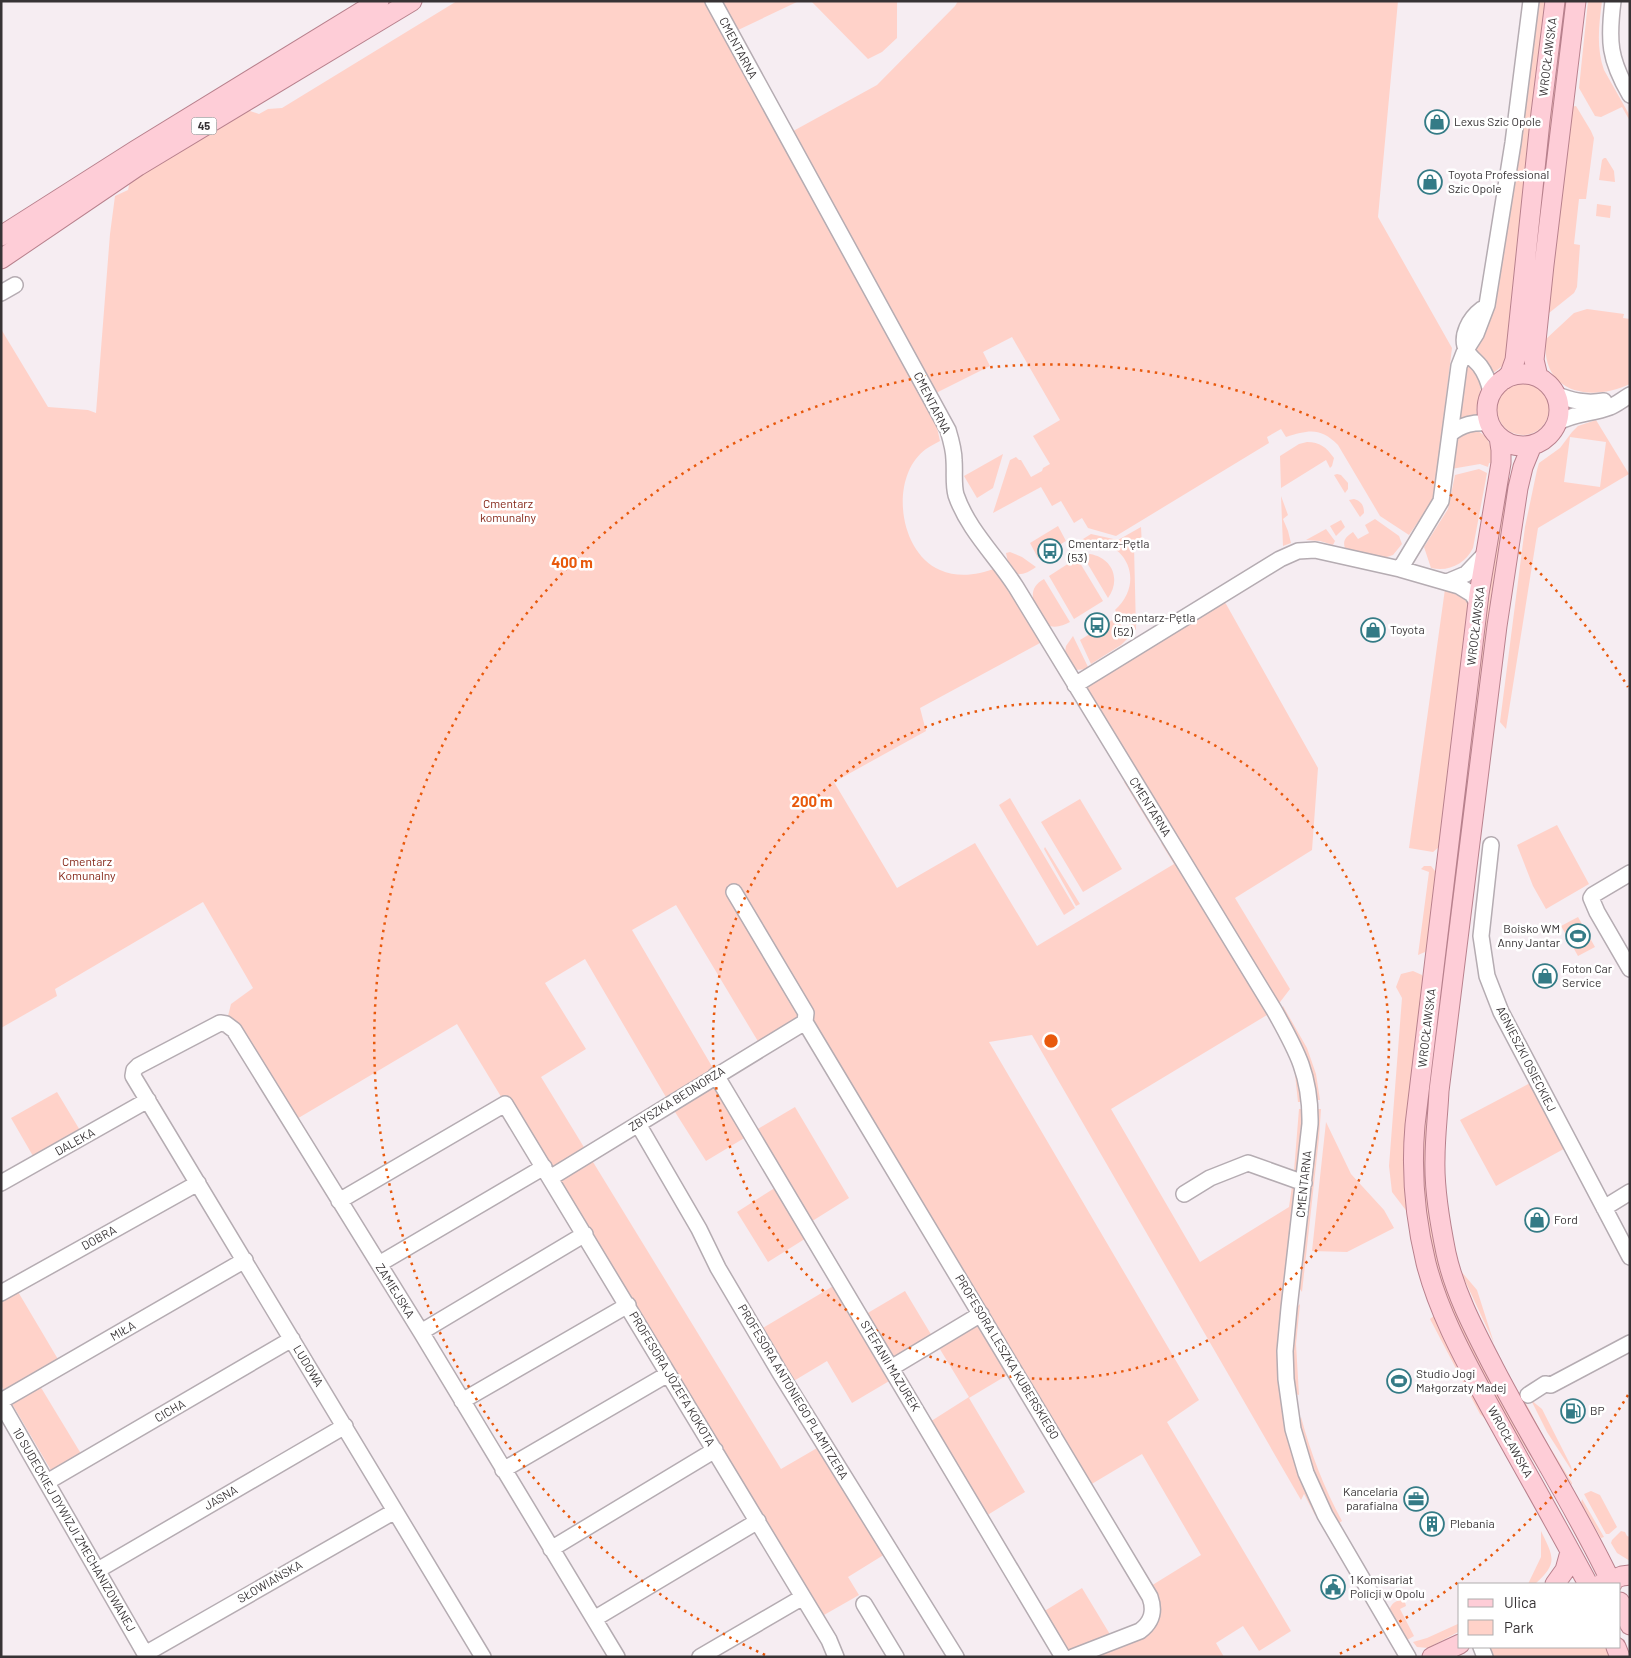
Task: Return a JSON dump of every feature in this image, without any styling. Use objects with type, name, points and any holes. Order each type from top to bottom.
[{"type":"main road","name":"45","points":[[1,236],[136,150],[379,1]]},
{"type":"main road","name":"45","points":[[1,259],[138,166],[412,1]]},
{"type":"main road","name":"WROCŁAWSKA","points":[[1504,379],[1510,374],[1515,360],[1539,130],[1555,1]]},
{"type":"main road","name":"WROCŁAWSKA","points":[[1538,377],[1534,360],[1576,1]]},
{"type":"main road","points":[[1518,374],[1538,377],[1548,384],[1555,394],[1559,408],[1557,423],[1547,437],[1532,445],[1518,446],[1504,441],[1494,430],[1487,410],[1491,392],[1504,379],[1518,374]]},
{"type":"main road","name":"WROCŁAWSKA","points":[[1494,430],[1501,450],[1501,463],[1478,604],[1415,1124],[1413,1161],[1415,1190],[1419,1229],[1427,1265],[1448,1323],[1475,1379],[1587,1583]]},
{"type":"main road","name":"WROCŁAWSKA","points":[[1532,445],[1523,466],[1518,488],[1498,626],[1439,1091],[1435,1160],[1436,1179],[1439,1212],[1453,1279],[1473,1328],[1593,1547],[1610,1583]]},
{"type":"main road","points":[[1556,1583],[1565,1570],[1570,1552]]},
{"type":"main road","points":[[1616,1583],[1630,1575]]},
{"type":"main road","points":[[1621,1604],[1630,1625]]},
{"type":"main road","points":[[1432,1657],[1458,1645]]},
{"type":"street","name":"CMENTARNA","points":[[713,1],[948,430],[953,448],[956,493],[959,503],[983,542],[1014,583],[1274,1010],[1299,1056],[1308,1086],[1311,1105],[1304,1182],[1288,1308],[1285,1351],[1286,1378],[1293,1429],[1306,1473],[1325,1516],[1408,1657]]},
{"type":"street","points":[[1400,570],[1441,501],[1459,366],[1466,350],[1465,341],[1468,326],[1479,311],[1487,305],[1513,143],[1531,1]]},
{"type":"street","points":[[1613,1],[1610,48],[1616,68],[1630,95]]},
{"type":"street","points":[[1,293],[15,285]]},
{"type":"street","points":[[1466,350],[1480,367],[1491,392]]},
{"type":"street","points":[[1555,394],[1568,400],[1582,402],[1596,402],[1629,396]]},
{"type":"street","points":[[1557,423],[1565,418],[1608,408],[1629,396]]},
{"type":"street","points":[[1450,434],[1460,426],[1478,422],[1494,430]]},
{"type":"street","points":[[1076,684],[1291,553],[1298,551],[1314,550],[1447,582],[1466,589],[1472,594],[1478,604]]},
{"type":"street","points":[[1447,582],[1466,574],[1486,553]]},
{"type":"street","name":"AGNIESZKI OSIECKIEJ","points":[[1491,845],[1481,936],[1487,976],[1501,1012],[1630,1257]]},
{"type":"street","points":[[1630,873],[1591,898],[1630,969]]},
{"type":"street","name":"PROFESORA LESZKA KUBERSKIEGO","points":[[734,892],[806,1013],[805,1022],[1146,1589],[1152,1603],[1150,1622],[1140,1631],[1073,1657]]},
{"type":"street","name":"ZBYSZKA BEDNORZA","points":[[379,1264],[638,1124],[805,1022]]},
{"type":"street","name":"ZAMIEJSKA","points":[[133,1076],[134,1070],[138,1066],[220,1023],[226,1024],[234,1030],[421,1332],[616,1657]]},
{"type":"street","name":"LUDOWA","points":[[133,1076],[483,1657]]},
{"type":"street","name":"STEFANII MAZUREK","points":[[716,1076],[1063,1657]]},
{"type":"street","name":"DALEKA","points":[[1,1183],[148,1100]]},
{"type":"street","name":"PROFESORA JÓZEFA KOKOTA","points":[[339,1201],[505,1104],[758,1521],[829,1640],[836,1657]]},
{"type":"street","name":"PROFESORA ANTONIEGO PLAMITZERA","points":[[638,1124],[699,1228],[718,1268],[775,1365],[956,1657]]},
{"type":"street","points":[[1184,1194],[1210,1178],[1248,1163],[1304,1182]]},
{"type":"street","name":"DOBRA","points":[[1,1293],[198,1183]]},
{"type":"street","points":[[1604,1208],[1630,1192]]},
{"type":"street","points":[[421,1332],[585,1234]]},
{"type":"street","name":"MIŁA","points":[[1,1402],[245,1260]]},
{"type":"street","points":[[462,1401],[628,1305]]},
{"type":"street","points":[[891,1368],[981,1314]]},
{"type":"street","name":"CICHA","points":[[47,1482],[292,1339]]},
{"type":"street","points":[[1528,1395],[1545,1384],[1551,1385],[1630,1343]]},
{"type":"street","points":[[503,1470],[668,1374]]},
{"type":"street","name":"10 SUDECKIEJ DYWIZJI ZMECHANIZOWANEJ","points":[[1,1402],[146,1655]]},
{"type":"street","name":"JASNA","points":[[98,1570],[345,1426]]},
{"type":"street","points":[[551,1549],[715,1450]]},
{"type":"street","name":"SŁOWIAŃSKA","points":[[146,1655],[395,1511]]},
{"type":"street","points":[[594,1619],[758,1521]]},
{"type":"street","points":[[700,1657],[803,1597]]},
{"type":"street","points":[[864,1604],[896,1657]]},
{"type":"green space","name":"Cmentarz komunalny","points":[[457,1],[710,1],[786,135],[877,85],[958,1],[1398,1],[1378,217],[1452,348],[1434,496],[1409,535],[1380,516],[1338,445],[1332,439],[1326,435],[1314,432],[1286,437],[1281,429],[1267,437],[1269,443],[1116,536],[1088,528],[1082,518],[1074,523],[1061,501],[1052,506],[1041,487],[993,513],[1010,460],[1016,457],[1021,460],[1031,477],[1050,464],[1033,436],[1060,420],[1012,337],[983,352],[990,366],[930,396],[940,441],[926,449],[914,461],[907,477],[903,494],[903,513],[907,531],[915,547],[926,561],[940,570],[968,575],[996,568],[1040,643],[920,708],[926,731],[834,782],[897,888],[975,843],[1037,946],[1174,864],[1161,843],[1166,844],[1075,685],[1221,595],[1318,768],[1312,850],[1235,898],[1290,989],[1274,1010],[1280,1035],[1267,1015],[1111,1109],[1200,1262],[1289,1207],[1292,1186],[1296,1188],[1285,1351],[1315,1515],[1304,1494],[1301,1500],[1032,1035],[989,1042],[1199,1400],[1167,1422],[1291,1631],[1259,1651],[1243,1626],[1216,1643],[1224,1657],[1063,1657],[1038,1615],[1082,1588],[1114,1641],[1146,1627],[1146,1589],[1201,1555],[1142,1454],[1085,1488],[1014,1371],[969,1398],[1025,1492],[981,1519],[925,1425],[969,1397],[935,1341],[980,1315],[805,1023],[762,1048],[676,905],[632,930],[751,1133],[795,1107],[849,1198],[806,1225],[811,1235],[768,1262],[737,1212],[781,1184],[751,1134],[706,1161],[670,1104],[585,959],[545,983],[586,1049],[541,1077],[781,1469],[824,1444],[890,1551],[848,1577],[859,1595],[817,1619],[457,1024],[290,1123],[226,1024],[231,1004],[253,988],[203,902],[55,989],[57,996],[1,1028],[1,329],[48,407],[88,410],[96,413],[110,234],[115,196],[128,190],[130,181],[247,110],[259,114],[268,109],[282,108]]},
{"type":"green space","points":[[722,1],[799,1],[736,31]]},
{"type":"green space","points":[[811,1],[897,1],[897,38],[882,52],[868,59]]},
{"type":"green space","points":[[1536,1],[1545,1],[1530,120],[1510,340],[1505,364],[1492,374],[1473,352]]},
{"type":"green space","points":[[1561,1],[1568,1],[1530,359],[1523,358]]},
{"type":"green space","points":[[1588,1],[1602,1],[1599,36],[1601,61],[1604,70],[1630,116],[1630,121],[1622,107],[1601,117],[1595,116],[1579,88]]},
{"type":"green space","points":[[1576,106],[1594,138],[1586,199],[1579,199],[1574,244],[1580,245],[1577,287],[1574,293],[1549,313],[1547,311],[1571,107]]},
{"type":"green space","points":[[1606,158],[1614,171],[1615,182],[1599,180],[1602,160]]},
{"type":"green space","points":[[1597,204],[1611,206],[1610,218],[1596,216]]},
{"type":"green space","points":[[1587,309],[1624,314],[1623,318],[1630,319],[1630,384],[1614,390],[1584,392],[1559,382],[1551,371],[1546,357],[1546,339],[1574,313]]},
{"type":"green space","points":[[1467,361],[1482,380],[1477,417],[1459,421]]},
{"type":"green space","points":[[1523,383],[1537,387],[1545,395],[1549,409],[1545,423],[1537,431],[1523,435],[1509,431],[1501,423],[1497,409],[1501,395],[1509,387]]},
{"type":"green space","points":[[1596,420],[1629,474],[1538,528],[1506,729],[1500,722],[1525,527],[1537,470],[1539,463],[1560,448],[1578,426]],"holes":[[[1570,437],[1606,442],[1600,487],[1564,482]]]},
{"type":"green space","points":[[1474,430],[1484,435],[1487,439],[1495,464],[1489,463],[1488,467],[1480,464],[1451,469],[1456,439],[1466,432]]},
{"type":"green space","points":[[1307,442],[1319,444],[1325,448],[1334,458],[1332,466],[1330,468],[1326,460],[1281,488],[1280,456],[1299,444]]},
{"type":"green space","points":[[1003,454],[993,488],[977,498],[964,476]]},
{"type":"green space","points":[[1479,469],[1487,473],[1473,548],[1470,554],[1456,566],[1444,569],[1431,568],[1424,547],[1448,509],[1455,475]]},
{"type":"green space","points":[[1334,475],[1341,475],[1348,483],[1348,489],[1345,493]]},
{"type":"green space","points":[[1507,478],[1514,480],[1481,693],[1436,1243],[1585,1547],[1582,1548],[1553,1492],[1467,1349],[1439,1279],[1424,1207],[1421,1149],[1489,582]]},
{"type":"green space","points":[[1281,496],[1288,515],[1283,519],[1291,543],[1283,546]]},
{"type":"green space","points":[[1354,499],[1363,506],[1364,513],[1360,517],[1349,500]]},
{"type":"green space","points":[[1375,519],[1399,536],[1402,544],[1393,555],[1384,558],[1345,548],[1344,543],[1347,537],[1353,532],[1358,539],[1369,533],[1365,525]]},
{"type":"green space","points":[[1341,520],[1345,527],[1336,536],[1330,526]]},
{"type":"green space","points":[[1058,526],[1066,541],[1038,558],[1030,543]]},
{"type":"green space","points":[[1141,527],[1142,546],[1134,546],[1136,630],[1119,616],[1115,610],[1125,597],[1130,584],[1130,571],[1125,560],[1117,550],[1105,544],[1091,542],[1075,544],[1091,534],[1118,540]]},
{"type":"green space","points":[[1326,529],[1335,541],[1333,545],[1320,541],[1306,540]]},
{"type":"green space","points":[[1010,552],[1022,557],[1036,567],[1023,574],[1010,572],[1006,553]]},
{"type":"green space","points":[[1090,554],[1104,560],[1112,571],[1114,584],[1108,598],[1083,556]]},
{"type":"green space","points":[[1077,558],[1103,601],[1074,619],[1049,576]]},
{"type":"green space","points":[[1044,579],[1070,622],[1053,627],[1045,623],[1033,597],[1035,587]]},
{"type":"green space","points":[[1445,589],[1465,594],[1471,605],[1439,847],[1433,852],[1409,848]]},
{"type":"green space","points":[[1114,619],[1132,634],[1121,645],[1091,664],[1080,640]]},
{"type":"green space","points":[[1073,636],[1089,669],[1075,670],[1064,658],[1066,646]]},
{"type":"green space","points":[[1127,781],[1155,827],[1155,833],[1124,782]]},
{"type":"green space","points":[[1010,798],[1075,908],[1064,915],[999,805]]},
{"type":"green space","points":[[1080,799],[1122,869],[1083,892],[1041,822]]},
{"type":"green space","points":[[1557,825],[1589,884],[1546,909],[1533,886],[1517,845]]},
{"type":"green space","points":[[1045,847],[1080,904],[1076,906],[1044,849]]},
{"type":"green space","points":[[1424,866],[1431,866],[1435,871],[1436,877],[1428,945],[1425,952],[1418,955],[1429,872],[1421,869]]},
{"type":"green space","name":"Boisko WM Anny Jantar","points":[[1578,917],[1595,947],[1578,956],[1561,926]]},
{"type":"green space","points":[[1413,971],[1422,975],[1424,979],[1408,1213],[1392,1192],[1389,1166],[1402,998],[1396,987],[1401,974]]},
{"type":"green space","points":[[1283,1006],[1307,1048],[1316,1074],[1320,1100],[1317,1100],[1312,1074],[1304,1049],[1282,1010]]},
{"type":"green space","points":[[1294,1065],[1300,1087],[1301,1102],[1298,1102]]},
{"type":"green space","points":[[1536,1080],[1571,1145],[1496,1186],[1460,1120]]},
{"type":"green space","points":[[57,1092],[84,1137],[37,1163],[11,1118]]},
{"type":"green space","points":[[1299,1109],[1302,1109],[1302,1113],[1297,1172],[1294,1171]]},
{"type":"green space","points":[[1318,1109],[1321,1109],[1319,1138],[1302,1292],[1298,1286]]},
{"type":"green space","points":[[1326,1122],[1351,1174],[1384,1210],[1394,1228],[1347,1252],[1312,1251]]},
{"type":"green space","points":[[1460,1270],[1477,1290],[1494,1343]]},
{"type":"green space","points":[[840,1282],[861,1317],[905,1291],[935,1341],[891,1368],[896,1377],[852,1403],[827,1361],[787,1385],[756,1332]]},
{"type":"green space","points":[[14,1285],[62,1366],[37,1381],[83,1457],[52,1472],[1,1385],[1,1293]]},
{"type":"green space","points":[[1300,1304],[1296,1344],[1299,1395],[1296,1394],[1294,1386],[1292,1364],[1296,1308]]},
{"type":"green space","points":[[1435,1315],[1494,1427],[1480,1414],[1430,1319]]},
{"type":"green space","points":[[1521,1397],[1572,1485],[1549,1452],[1519,1399]]},
{"type":"green space","points":[[1531,1400],[1542,1409],[1572,1471],[1547,1432]]},
{"type":"green space","points":[[1301,1417],[1318,1470],[1342,1521],[1339,1523],[1316,1477],[1299,1423]]},
{"type":"green space","points":[[1591,1491],[1600,1495],[1617,1527],[1609,1534],[1606,1534],[1584,1494]]},
{"type":"green space","points":[[1582,1499],[1604,1537],[1601,1538],[1581,1503]]},
{"type":"green space","points":[[1541,1531],[1552,1560],[1547,1571],[1536,1583],[1528,1583],[1541,1557]]},
{"type":"green space","points":[[1621,1531],[1630,1537],[1630,1561],[1617,1553],[1611,1543]]},
{"type":"green space","points":[[1400,1600],[1405,1602],[1406,1606],[1400,1609],[1414,1636],[1407,1640],[1389,1611],[1393,1604]]},
{"type":"green space","points":[[1458,1624],[1458,1632],[1428,1648],[1417,1647],[1413,1642],[1427,1638]]},
{"type":"green space","points":[[1490,1648],[1607,1648],[1611,1657],[1490,1657]]},
{"type":"place","name":"Lexus Szic Opole","points":[[1437,122]]},
{"type":"place","name":"Toyota Professional Szic Opole","points":[[1430,182]]},
{"type":"place","name":"Cmentarz-Pętla (53)","points":[[1050,551]]},
{"type":"place","name":"Cmentarz-Pętla (52)","points":[[1097,625]]},
{"type":"place","name":"Toyota","points":[[1373,630]]},
{"type":"place","name":"Boisko WM Anny Jantar","points":[[1578,936]]},
{"type":"place","name":"Foton Car Service","points":[[1545,976]]},
{"type":"place","name":"Ford","points":[[1537,1220]]},
{"type":"place","name":"Studio Jogi Małgorzaty Madej","points":[[1399,1381]]},
{"type":"place","name":"BP","points":[[1573,1411]]},
{"type":"place","name":"Kancelaria parafialna","points":[[1416,1499]]},
{"type":"place","name":"Plebania","points":[[1432,1524]]},
{"type":"place","name":"1 Komisariat Policji w Opolu","points":[[1333,1587]]},
{"type":"park label","name":"Cmentarz Komunalny","points":[[87,869]]}]
